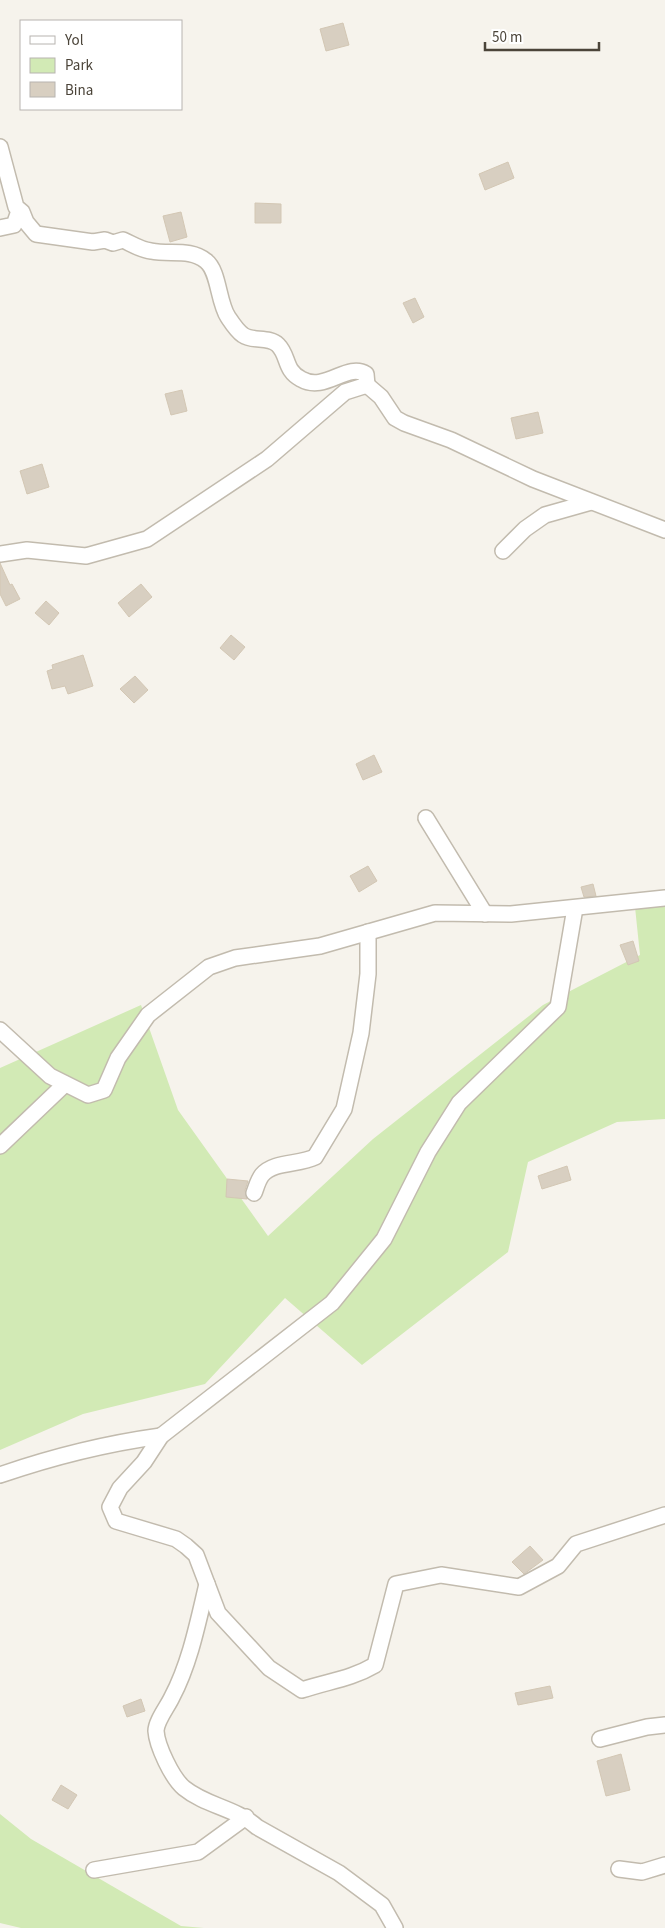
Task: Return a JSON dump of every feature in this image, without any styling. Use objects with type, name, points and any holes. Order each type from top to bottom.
[{"type":"street","points":[[0,148],[19,211],[22,212],[26,222],[36,234],[93,242],[105,240],[113,243],[123,240],[150,251],[190,253],[204,259],[214,273],[218,295],[226,315],[243,335],[272,341],[280,347],[291,372],[309,383],[326,382],[356,371],[366,374],[367,385],[381,397],[395,418],[404,423],[451,440],[533,479],[665,530]]},
{"type":"street","points":[[0,228],[14,225],[19,211]]},
{"type":"street","points":[[0,554],[27,550],[86,556],[147,538],[267,459],[344,392],[367,385]]},
{"type":"street","points":[[503,551],[525,529],[545,515],[591,502]]},
{"type":"street","points":[[426,818],[485,914]]},
{"type":"street","points":[[0,1030],[50,1076],[88,1096],[104,1090],[118,1058],[148,1015],[209,967],[235,958],[320,946],[435,913],[511,914],[665,898]]},
{"type":"street","points":[[576,908],[558,1007],[459,1103],[428,1152],[384,1239],[332,1303],[161,1436],[144,1462],[120,1488],[110,1507],[116,1521],[176,1539],[196,1555],[218,1613],[269,1668],[302,1690],[328,1681],[356,1676],[375,1664],[396,1584],[441,1574],[519,1586],[558,1566],[576,1544],[665,1515]]},
{"type":"street","points":[[254,1193],[262,1176],[270,1168],[308,1161],[314,1157],[344,1109],[361,1033],[368,974],[368,932]]},
{"type":"street","points":[[0,1146],[65,1084]]},
{"type":"street","points":[[0,1474],[68,1452],[161,1436]]},
{"type":"street","points":[[206,1584],[197,1626],[180,1676],[156,1729],[160,1752],[183,1787],[211,1804],[246,1817],[257,1827],[339,1873],[382,1905],[395,1928]]},
{"type":"street","points":[[600,1739],[647,1727],[665,1725]]},
{"type":"street","points":[[94,1870],[198,1852],[246,1817]]},
{"type":"street","points":[[618,1869],[642,1872],[665,1865]]},
{"type":"green space","points":[[665,904],[665,1119],[617,1122],[528,1162],[508,1252],[362,1365],[285,1298],[205,1384],[83,1414],[0,1450],[0,1068],[141,1005],[178,1110],[268,1236],[373,1139],[543,1005],[640,955],[635,907]]},
{"type":"green space","points":[[0,1814],[31,1839],[181,1926],[204,1928],[21,1928],[0,1923]]},
{"type":"building","points":[[343,23],[349,45],[326,51],[320,29]]},
{"type":"building","points":[[508,162],[514,178],[485,190],[479,174]]},
{"type":"building","points":[[255,203],[281,204],[281,223],[255,223]]},
{"type":"building","points":[[181,212],[187,237],[170,242],[163,216]]},
{"type":"building","points":[[415,298],[424,317],[413,323],[403,303]]},
{"type":"building","points":[[182,390],[187,411],[171,415],[165,394]]},
{"type":"building","points":[[538,412],[543,433],[516,439],[511,418]]},
{"type":"building","points":[[42,464],[49,487],[27,494],[20,471]]},
{"type":"building","points":[[0,563],[10,585],[12,584],[20,599],[6,606],[0,594]]},
{"type":"building","points":[[141,584],[152,597],[129,617],[118,603]]},
{"type":"building","points":[[46,601],[59,613],[49,625],[35,613]]},
{"type":"building","points":[[231,635],[245,647],[234,660],[220,648]]},
{"type":"building","points":[[83,655],[93,686],[68,694],[65,686],[52,689],[47,671],[53,669],[52,665]]},
{"type":"building","points":[[135,676],[148,690],[134,703],[120,689]]},
{"type":"building","points":[[374,755],[382,772],[363,780],[356,764]]},
{"type":"building","points":[[368,866],[377,881],[359,892],[350,876]]},
{"type":"building","points":[[593,884],[596,896],[584,897],[581,887]]},
{"type":"building","points":[[633,941],[639,961],[628,965],[620,945]]},
{"type":"building","points":[[567,1166],[571,1180],[542,1189],[538,1176]]},
{"type":"building","points":[[227,1179],[248,1181],[245,1190],[247,1199],[226,1197]]},
{"type":"building","points":[[530,1546],[543,1560],[524,1574],[512,1562]]},
{"type":"building","points":[[550,1686],[553,1698],[518,1705],[515,1693]]},
{"type":"building","points":[[141,1699],[145,1711],[127,1717],[123,1706]]},
{"type":"building","points":[[621,1754],[630,1790],[606,1796],[597,1761]]},
{"type":"building","points":[[61,1785],[77,1795],[68,1809],[52,1800]]}]
